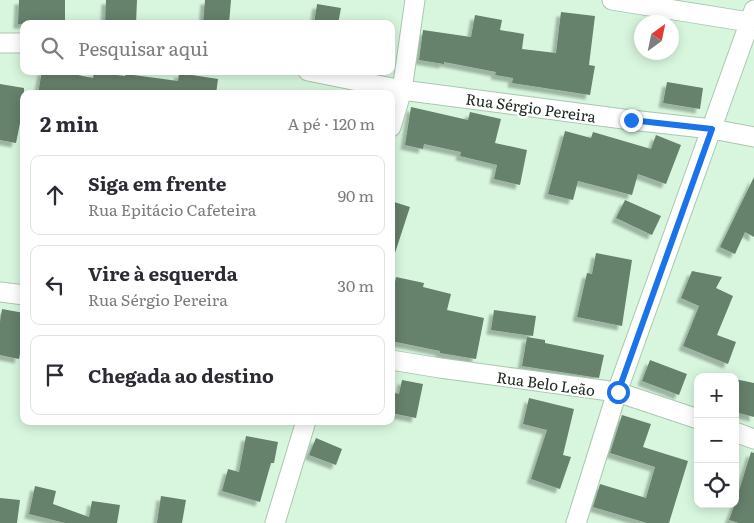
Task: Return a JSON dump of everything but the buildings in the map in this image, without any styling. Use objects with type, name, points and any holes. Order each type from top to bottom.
[{"type":"street","points":[[395,113],[402,90],[415,0]]},
{"type":"street","points":[[576,523],[618,392],[752,16],[612,0]]},
{"type":"street","points":[[0,43],[20,43]]},
{"type":"street","name":"Rua Sérgio Pereira","points":[[328,75],[402,90],[712,129],[754,137]]},
{"type":"street","points":[[0,292],[20,294]]},
{"type":"street","name":"Rua Belo Leão","points":[[395,361],[618,392],[695,418]]},
{"type":"street","points":[[275,523],[305,425]]},
{"type":"street","points":[[739,433],[754,438]]},
{"type":"route","points":[[618,392],[712,129],[631,120]]}]
